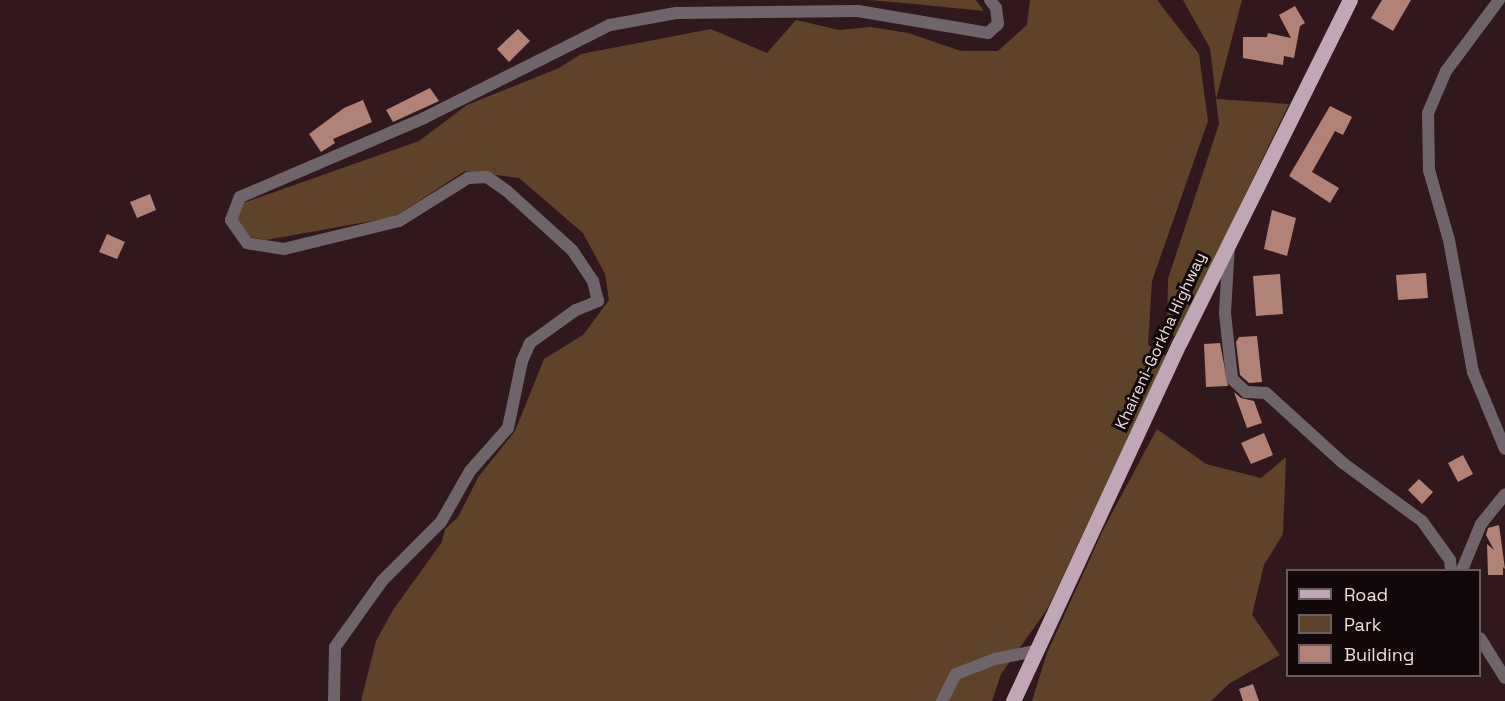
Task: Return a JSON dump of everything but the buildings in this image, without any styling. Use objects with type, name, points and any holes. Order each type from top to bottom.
[{"type":"main road","name":"Khaireni-Gorkha Highway","points":[[1013,701],[1229,240],[1350,0]]},
{"type":"street","points":[[777,11],[785,0]]},
{"type":"street","points":[[334,701],[334,647],[382,581],[441,522],[470,471],[508,429],[522,361],[530,343],[576,310],[598,301],[593,281],[572,250],[507,191],[487,177],[468,178],[399,221],[284,249],[247,243],[231,220],[240,197],[424,118],[610,25],[676,13],[858,10],[988,33],[998,24],[996,8],[990,0]]},
{"type":"street","points":[[1499,0],[1446,71],[1428,113],[1429,170],[1449,240],[1473,372],[1505,449]]},
{"type":"street","points":[[1229,240],[1225,313],[1232,379],[1246,392],[1266,393],[1343,463],[1422,521],[1450,560],[1450,569]]},
{"type":"street","points":[[1462,569],[1481,524],[1505,494]]},
{"type":"street","points":[[1481,641],[1505,678]]},
{"type":"street","points":[[942,701],[956,674],[995,659],[1035,651]]},
{"type":"green space","points":[[868,0],[976,0],[984,11],[904,3]]},
{"type":"green space","points":[[1030,0],[1157,0],[1199,54],[1208,121],[1152,281],[1148,345],[1166,356],[1048,608],[1001,674],[992,701],[361,701],[376,641],[393,610],[442,542],[445,529],[458,517],[479,476],[515,431],[544,359],[583,335],[609,300],[605,274],[583,233],[519,178],[465,171],[394,217],[266,240],[250,237],[237,220],[243,203],[419,141],[467,105],[559,68],[581,54],[711,29],[767,53],[796,20],[839,30],[871,27],[908,33],[961,51],[998,51],[1027,25]]},
{"type":"green space","points":[[1183,0],[1242,0],[1216,99],[1210,48]]},
{"type":"green space","points":[[1216,99],[1289,104],[1177,336],[1167,335],[1168,279],[1219,124]]},
{"type":"green space","points":[[1157,429],[1206,464],[1261,478],[1286,457],[1283,534],[1264,565],[1252,615],[1280,655],[1230,683],[1211,701],[1032,701],[1047,653],[1104,528]]}]
